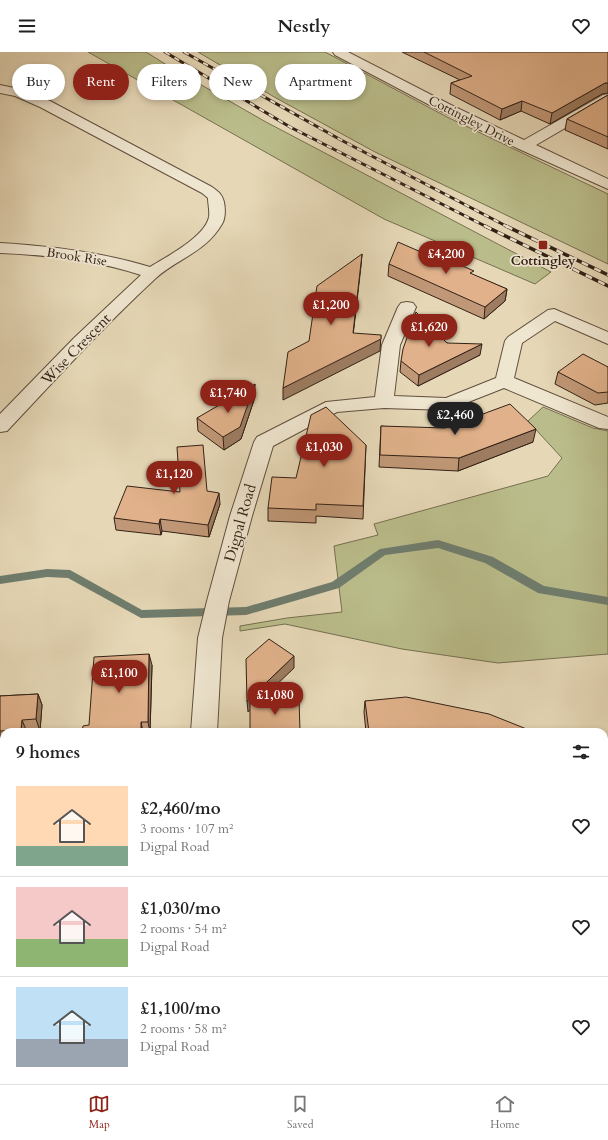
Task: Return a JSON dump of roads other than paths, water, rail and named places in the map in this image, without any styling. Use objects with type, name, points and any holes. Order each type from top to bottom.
[{"type":"street","name":"Cottingley Drive","points":[[339,52],[524,146],[608,185]]},
{"type":"street","name":"Wise Crescent","points":[[0,89],[19,93],[45,104],[207,190],[215,198],[217,216],[215,223],[206,235],[193,247],[152,273],[80,342],[0,426]]},
{"type":"street","points":[[524,146],[608,98]]},
{"type":"street","name":"Brook Rise","points":[[0,248],[44,250],[117,262],[152,273]]},
{"type":"street","points":[[384,402],[391,345],[407,308]]},
{"type":"street","points":[[608,339],[554,314],[514,341],[504,382],[608,423]]},
{"type":"street","name":"Digpal Road","points":[[204,728],[210,638],[218,601],[241,516],[264,442],[333,406],[384,402],[448,404],[504,382]]},
{"type":"waterway","points":[[0,580],[47,573],[70,574],[141,614],[246,611],[335,585],[383,552],[438,544],[489,560],[542,590],[608,601]]},
{"type":"railway","points":[[165,52],[290,127],[486,226]]},
{"type":"railway","points":[[184,52],[341,140],[507,226]]},
{"type":"railway","points":[[486,226],[608,286]]},
{"type":"railway","points":[[507,226],[608,275]]},
{"type":"place","name":"Cottingley","points":[[543,245]]}]
